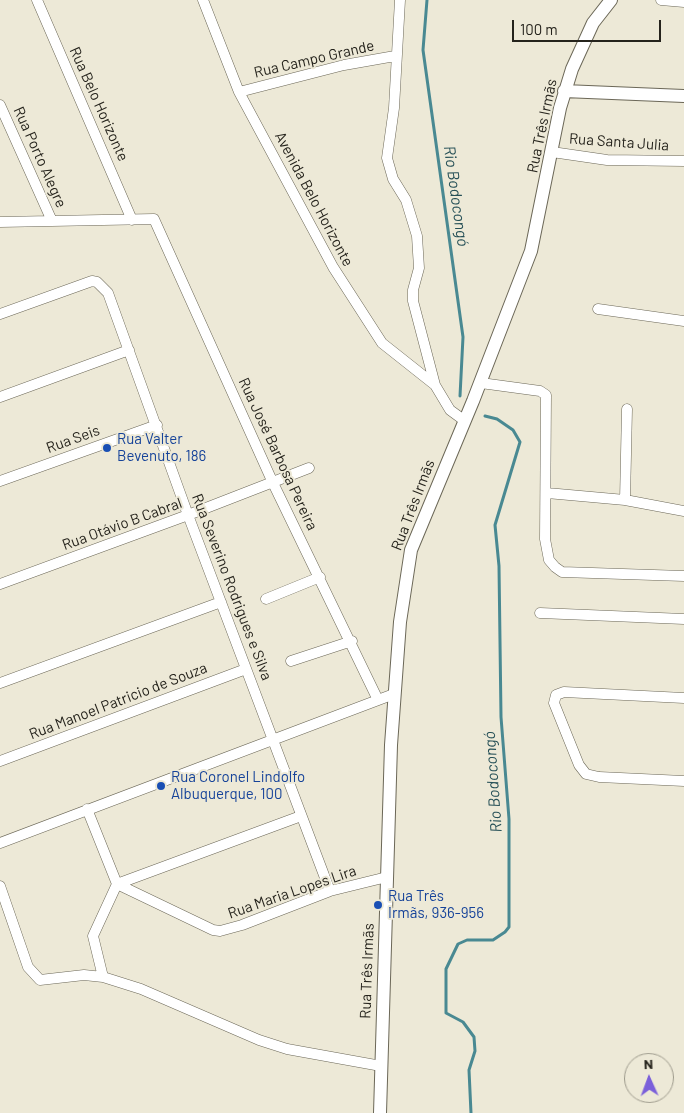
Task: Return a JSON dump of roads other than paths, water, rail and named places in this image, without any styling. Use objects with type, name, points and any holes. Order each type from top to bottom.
[{"type":"street","name":"Rua Belo Horizonte","points":[[37,0],[132,220]]},
{"type":"street","name":"Avenida Belo Horizonte","points":[[203,0],[239,92],[333,267],[372,330],[391,352],[435,385]]},
{"type":"street","points":[[400,0],[395,56],[394,108],[387,158],[393,179],[406,200],[417,236],[419,262],[412,290],[413,301],[435,385],[450,410],[466,420]]},
{"type":"street","name":"Rua Três Irmãs","points":[[380,1113],[394,694],[400,622],[411,550],[481,383],[531,251],[564,91],[586,37],[611,0]]},
{"type":"street","points":[[661,0],[684,2]]},
{"type":"street","name":"Rua Campo Grande","points":[[239,92],[344,65],[395,56]]},
{"type":"street","points":[[564,91],[684,96]]},
{"type":"street","name":"Rua Porto Alegre","points":[[0,105],[52,221]]},
{"type":"street","name":"Rua Santa Julia","points":[[552,152],[607,160],[684,162]]},
{"type":"street","name":"Rua José Barbosa Pereira","points":[[132,220],[154,219],[273,483],[352,641],[378,700]]},
{"type":"street","points":[[0,222],[132,220]]},
{"type":"street","name":"Rua Severino Rodrigues e Silva","points":[[0,314],[83,283],[97,282],[108,292],[188,515],[330,891]]},
{"type":"street","points":[[598,309],[684,321]]},
{"type":"street","points":[[0,397],[129,350]]},
{"type":"street","points":[[481,383],[540,391],[546,395],[546,551],[549,560],[562,572],[684,576]]},
{"type":"street","points":[[625,500],[627,409]]},
{"type":"street","name":"Rua Seis","points":[[0,481],[156,426]]},
{"type":"street","name":"Rua Otávio B Cabral","points":[[0,584],[309,468]]},
{"type":"street","points":[[547,493],[625,500],[684,511]]},
{"type":"street","points":[[266,599],[320,577]]},
{"type":"street","points":[[0,683],[221,602]]},
{"type":"street","points":[[540,614],[684,619]]},
{"type":"street","points":[[291,661],[352,641]]},
{"type":"street","name":"Rua Manoel Patricio de Souza","points":[[0,761],[246,668]]},
{"type":"street","points":[[684,698],[564,692],[556,695],[555,708],[582,771],[590,776],[684,781]]},
{"type":"street","points":[[0,842],[394,694]]},
{"type":"street","points":[[87,809],[117,884]]},
{"type":"street","points":[[103,977],[93,936],[117,884],[301,816]]},
{"type":"street","name":"Rua Maria Lopes Lira","points":[[117,884],[200,925],[220,931],[242,926],[330,891],[387,877]]},
{"type":"street","points":[[0,886],[28,967],[40,980],[84,975],[103,977],[141,989],[259,1040],[287,1048],[381,1066]]},
{"type":"waterway","name":"Rio Bodocongó","points":[[427,0],[423,50],[463,337],[460,396]]},
{"type":"waterway","name":"Rio Bodocongó","points":[[471,1113],[469,1070],[475,1051],[474,1037],[463,1022],[446,1013],[446,969],[458,944],[467,940],[493,940],[509,927],[509,819],[501,717],[499,566],[495,525],[520,442],[513,430],[497,419],[485,416]]},
{"type":"place","name":"Rua Valter Bevenuto, 186","points":[[107,448]]},
{"type":"place","name":"Rua Coronel Lindolfo Albuquerque, 100","points":[[161,786]]},
{"type":"place","name":"Rua Três Irmãs, 936-956","points":[[378,905]]}]
